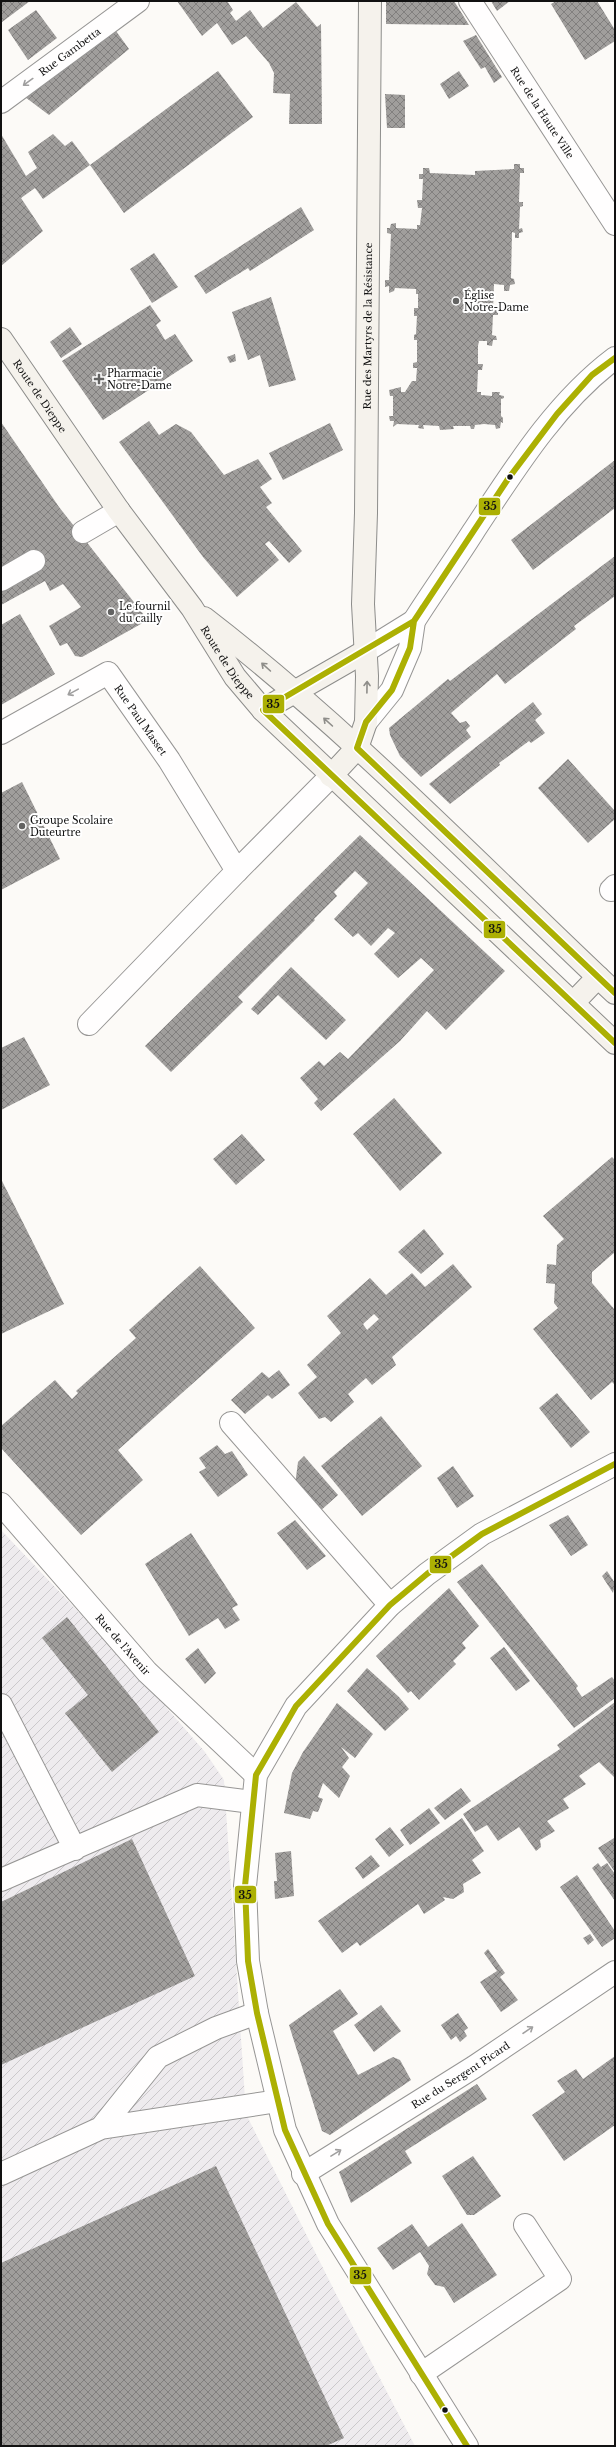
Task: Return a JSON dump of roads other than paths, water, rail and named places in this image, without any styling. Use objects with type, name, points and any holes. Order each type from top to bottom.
[{"type":"main road","name":"Rue des Martyrs de la Résistance","points":[[357,748],[366,722],[367,676],[364,652],[370,1]]},
{"type":"main road","name":"Route de Dieppe","points":[[1,338],[119,511],[192,608],[235,677],[263,710],[331,776],[615,1043]]},
{"type":"main road","name":"Route de Dieppe","points":[[192,608],[255,657],[357,748],[615,993]]},
{"type":"main road","points":[[263,710],[364,652]]},
{"type":"main road","points":[[331,776],[357,748]]},
{"type":"main road","points":[[573,1003],[598,977]]},
{"type":"street","name":"Rue Gambetta","points":[[1,102],[138,1]]},
{"type":"street","name":"Rue de la Haute Ville","points":[[470,1],[615,224]]},
{"type":"street","points":[[364,652],[414,620],[508,478],[557,414],[592,375],[615,358]]},
{"type":"street","points":[[83,532],[119,511]]},
{"type":"street","points":[[1,580],[34,561]]},
{"type":"street","points":[[366,722],[392,690],[410,648],[414,620]]},
{"type":"street","name":"Rue Paul Masset","points":[[1,733],[108,673],[169,760],[237,872]]},
{"type":"street","points":[[89,1024],[331,776]]},
{"type":"street","points":[[231,1423],[390,1606]]},
{"type":"street","points":[[467,2446],[328,2224],[303,2174],[285,2130],[257,2014],[248,1960],[245,1886],[252,1802],[256,1774],[296,1706],[353,1643],[390,1606],[427,1574],[482,1534],[615,1464]]},
{"type":"street","name":"Rue de l'Avenir","points":[[1,1504],[148,1672],[256,1774]]},
{"type":"street","points":[[1,1705],[75,1848]]},
{"type":"street","points":[[2,1877],[75,1848],[197,1795],[252,1802]]},
{"type":"street","name":"Rue du Sergent Picard","points":[[303,2174],[479,2063],[615,1972]]},
{"type":"street","points":[[101,2128],[158,2058],[216,2028],[257,2014]]},
{"type":"street","points":[[1,2174],[101,2128],[278,2100]]},
{"type":"street","points":[[421,2374],[560,2279],[525,2225]]},
{"type":"place","name":"Église Notre-Dame","points":[[456,301]]},
{"type":"place","name":"Pharmacie Notre-Dame","points":[[99,379]]},
{"type":"place","name":"Le fournil du cailly","points":[[111,612]]},
{"type":"place","name":"Groupe Scolaire Duteurtre","points":[[22,826]]}]
